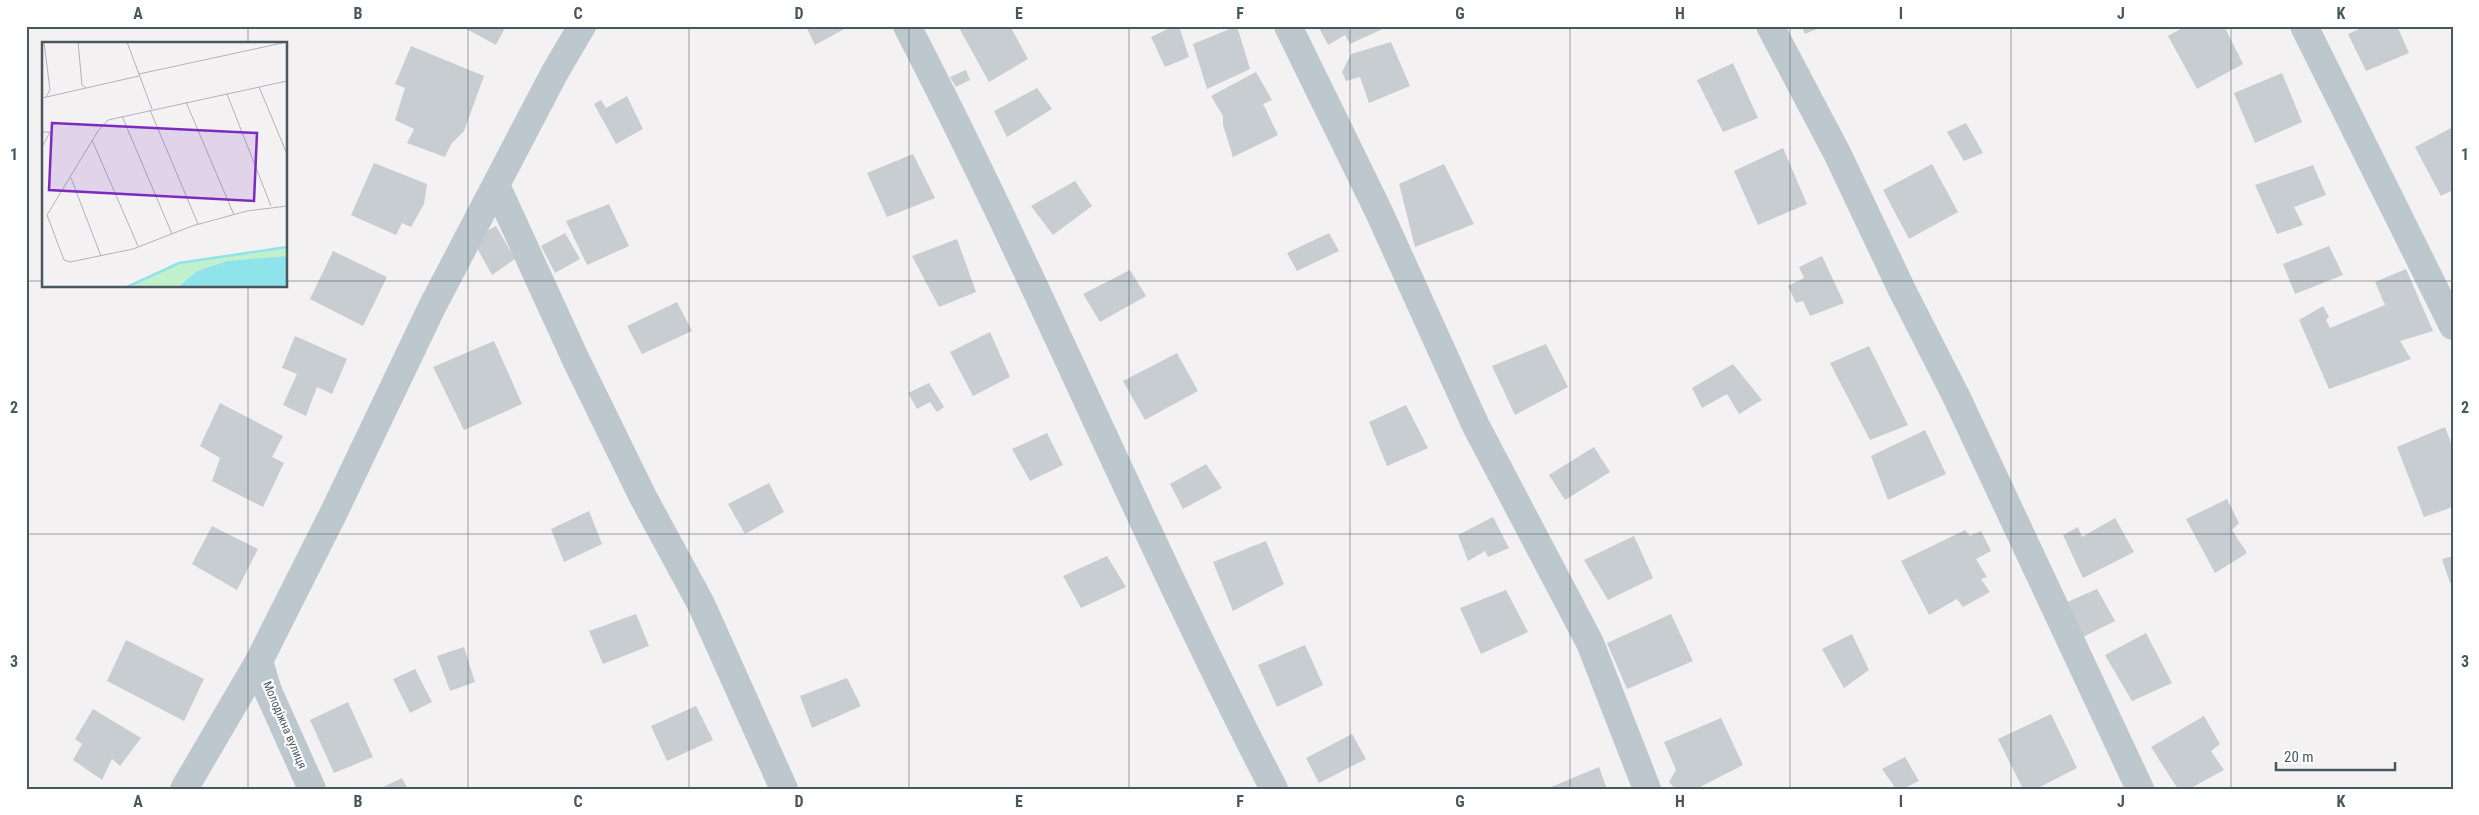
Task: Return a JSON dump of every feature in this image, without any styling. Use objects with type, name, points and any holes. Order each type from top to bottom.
[{"type":"street","points":[[184,789],[259,661],[334,512],[432,307],[582,26]]},
{"type":"street","points":[[907,26],[1045,308],[1219,684],[1274,789]]},
{"type":"street","points":[[1288,26],[1378,210],[1476,426],[1590,643],[1647,789]]},
{"type":"street","points":[[1770,26],[1837,153],[1902,290],[1956,396],[2140,789]]},
{"type":"street","points":[[2304,26],[2453,326]]},
{"type":"street","points":[[496,185],[621,453],[701,604],[784,789]]},
{"type":"street","name":"Молодіжна вулиця","points":[[259,661],[268,691],[312,789]]},
{"type":"building","points":[[461,26],[506,26],[496,45]]},
{"type":"building","points":[[806,26],[850,26],[815,45]]},
{"type":"building","points":[[958,26],[1010,26],[1028,59],[989,82]]},
{"type":"building","points":[[1174,26],[1179,26],[1189,57],[1165,67],[1151,37]]},
{"type":"building","points":[[1237,26],[1250,69],[1207,89],[1193,44]]},
{"type":"building","points":[[1318,26],[1389,26],[1350,44],[1345,35],[1328,45]]},
{"type":"building","points":[[1801,26],[1824,26],[1805,34]]},
{"type":"building","points":[[2186,26],[2224,26],[2243,64],[2197,89],[2168,36]]},
{"type":"building","points":[[2366,26],[2397,26],[2409,53],[2366,71],[2348,34]]},
{"type":"building","points":[[1391,42],[1410,86],[1369,103],[1360,77],[1346,81],[1342,72],[1351,54]]},
{"type":"building","points":[[411,46],[484,76],[464,131],[451,144],[445,157],[407,143],[414,129],[395,120],[405,88],[395,84]]},
{"type":"building","points":[[1733,63],[1758,118],[1723,132],[1697,80]]},
{"type":"building","points":[[966,70],[970,80],[956,87],[950,77]]},
{"type":"building","points":[[1256,72],[1272,100],[1263,104],[1278,135],[1233,157],[1223,125],[1223,116],[1211,96]]},
{"type":"building","points":[[2282,73],[2302,122],[2255,143],[2234,93]]},
{"type":"building","points":[[1037,88],[1052,109],[1007,137],[994,111]]},
{"type":"building","points":[[627,96],[643,129],[616,144],[594,104],[601,100],[606,108]]},
{"type":"building","points":[[1966,123],[1983,153],[1964,161],[1947,132]]},
{"type":"building","points":[[2453,127],[2453,190],[2441,196],[2415,147]]},
{"type":"building","points":[[1783,148],[1807,204],[1758,225],[1734,171]]},
{"type":"building","points":[[913,154],[935,198],[887,217],[867,173]]},
{"type":"building","points":[[374,163],[427,184],[424,204],[411,227],[402,223],[396,235],[351,215]]},
{"type":"building","points":[[1444,164],[1474,224],[1415,247],[1399,184]]},
{"type":"building","points":[[1932,164],[1958,212],[1909,239],[1883,190]]},
{"type":"building","points":[[2313,165],[2326,195],[2294,207],[2303,225],[2277,234],[2255,185]]},
{"type":"building","points":[[1075,181],[1092,206],[1053,235],[1031,206]]},
{"type":"building","points":[[609,204],[629,246],[587,265],[566,221]]},
{"type":"building","points":[[496,226],[515,259],[492,275],[472,239]]},
{"type":"building","points":[[565,233],[580,259],[555,273],[541,246]]},
{"type":"building","points":[[1329,233],[1339,251],[1297,271],[1287,253]]},
{"type":"building","points":[[957,239],[976,292],[939,307],[912,256]]},
{"type":"building","points":[[2329,246],[2343,275],[2295,294],[2283,264]]},
{"type":"building","points":[[333,251],[387,277],[363,326],[310,299]]},
{"type":"building","points":[[1822,256],[1844,303],[1810,316],[1803,301],[1796,303],[1788,286],[1804,278],[1799,267]]},
{"type":"building","points":[[2406,269],[2433,331],[2400,341],[2411,359],[2329,389],[2299,320],[2323,306],[2329,317],[2326,320],[2330,328],[2385,305],[2375,282]]},
{"type":"building","points":[[1130,270],[1146,296],[1100,322],[1083,294]]},
{"type":"building","points":[[677,302],[692,331],[642,354],[627,326]]},
{"type":"building","points":[[990,332],[1010,377],[973,396],[950,352]]},
{"type":"building","points":[[295,336],[347,359],[332,394],[317,387],[306,416],[283,405],[297,374],[282,368]]},
{"type":"building","points":[[494,341],[522,404],[464,430],[433,367]]},
{"type":"building","points":[[1546,344],[1568,387],[1515,415],[1492,366]]},
{"type":"building","points":[[1869,346],[1908,425],[1870,440],[1830,363]]},
{"type":"building","points":[[1177,353],[1198,391],[1145,420],[1123,381]]},
{"type":"building","points":[[1733,364],[1762,400],[1739,414],[1727,394],[1702,408],[1692,388]]},
{"type":"building","points":[[929,383],[944,407],[937,412],[930,402],[917,409],[908,393]]},
{"type":"building","points":[[220,403],[283,436],[272,457],[284,463],[263,507],[212,481],[220,458],[200,446]]},
{"type":"building","points":[[1406,405],[1428,448],[1387,466],[1369,422]]},
{"type":"building","points":[[2445,427],[2453,448],[2453,507],[2424,517],[2397,447]]},
{"type":"building","points":[[1925,430],[1946,474],[1888,500],[1871,456]]},
{"type":"building","points":[[1047,433],[1063,465],[1030,481],[1012,449]]},
{"type":"building","points":[[1594,447],[1610,472],[1565,500],[1549,475]]},
{"type":"building","points":[[1206,464],[1222,488],[1183,509],[1170,484]]},
{"type":"building","points":[[769,483],[784,512],[745,534],[728,504]]},
{"type":"building","points":[[2227,499],[2239,523],[2232,530],[2247,553],[2215,573],[2186,519]]},
{"type":"building","points":[[589,511],[602,544],[564,562],[551,529]]},
{"type":"building","points":[[1493,517],[1509,548],[1488,557],[1485,551],[1468,561],[1458,535]]},
{"type":"building","points":[[2115,518],[2134,552],[2083,578],[2063,535],[2078,527],[2082,537]]},
{"type":"building","points":[[212,526],[258,549],[237,590],[192,564]]},
{"type":"building","points":[[1965,530],[1970,536],[1981,531],[1991,551],[1976,559],[1987,577],[1981,579],[1990,592],[1963,607],[1957,599],[1929,615],[1901,561]]},
{"type":"building","points":[[1634,536],[1653,578],[1608,600],[1584,560]]},
{"type":"building","points":[[1266,541],[1284,584],[1233,611],[1213,562]]},
{"type":"building","points":[[1107,556],[1126,587],[1081,608],[1063,576]]},
{"type":"building","points":[[2453,556],[2453,582],[2450,583],[2442,559]]},
{"type":"building","points":[[2097,589],[2115,621],[2081,638],[2065,603]]},
{"type":"building","points":[[1506,590],[1528,632],[1481,654],[1460,608]]},
{"type":"building","points":[[636,614],[649,646],[603,664],[589,631]]},
{"type":"building","points":[[1671,614],[1693,661],[1627,689],[1607,643]]},
{"type":"building","points":[[2146,633],[2172,683],[2132,701],[2105,655]]},
{"type":"building","points":[[1852,634],[1869,670],[1844,688],[1822,649]]},
{"type":"building","points":[[126,640],[204,679],[184,721],[107,681]]},
{"type":"building","points":[[1305,645],[1323,685],[1277,707],[1258,665]]},
{"type":"building","points":[[464,647],[475,682],[450,691],[437,656]]},
{"type":"building","points":[[415,669],[432,702],[410,713],[393,679]]},
{"type":"building","points":[[847,678],[861,706],[812,728],[800,696]]},
{"type":"building","points":[[348,702],[373,757],[334,773],[310,720]]},
{"type":"building","points":[[696,706],[713,740],[667,761],[651,726]]},
{"type":"building","points":[[93,709],[141,738],[120,766],[112,759],[102,780],[73,760],[82,744],[75,739]]},
{"type":"building","points":[[2051,714],[2077,768],[2036,789],[2023,789],[1998,739]]},
{"type":"building","points":[[2204,716],[2220,744],[2211,751],[2224,770],[2189,789],[2178,789],[2151,747]]},
{"type":"building","points":[[1721,718],[1743,765],[1696,789],[1675,789],[1669,782],[1676,770],[1664,742]]},
{"type":"building","points":[[1352,734],[1366,759],[1319,783],[1306,758]]},
{"type":"building","points":[[1905,757],[1919,781],[1902,789],[1896,789],[1882,769]]},
{"type":"building","points":[[1599,767],[1607,789],[1552,789],[1551,787]]},
{"type":"building","points":[[402,778],[408,789],[379,789]]}]
